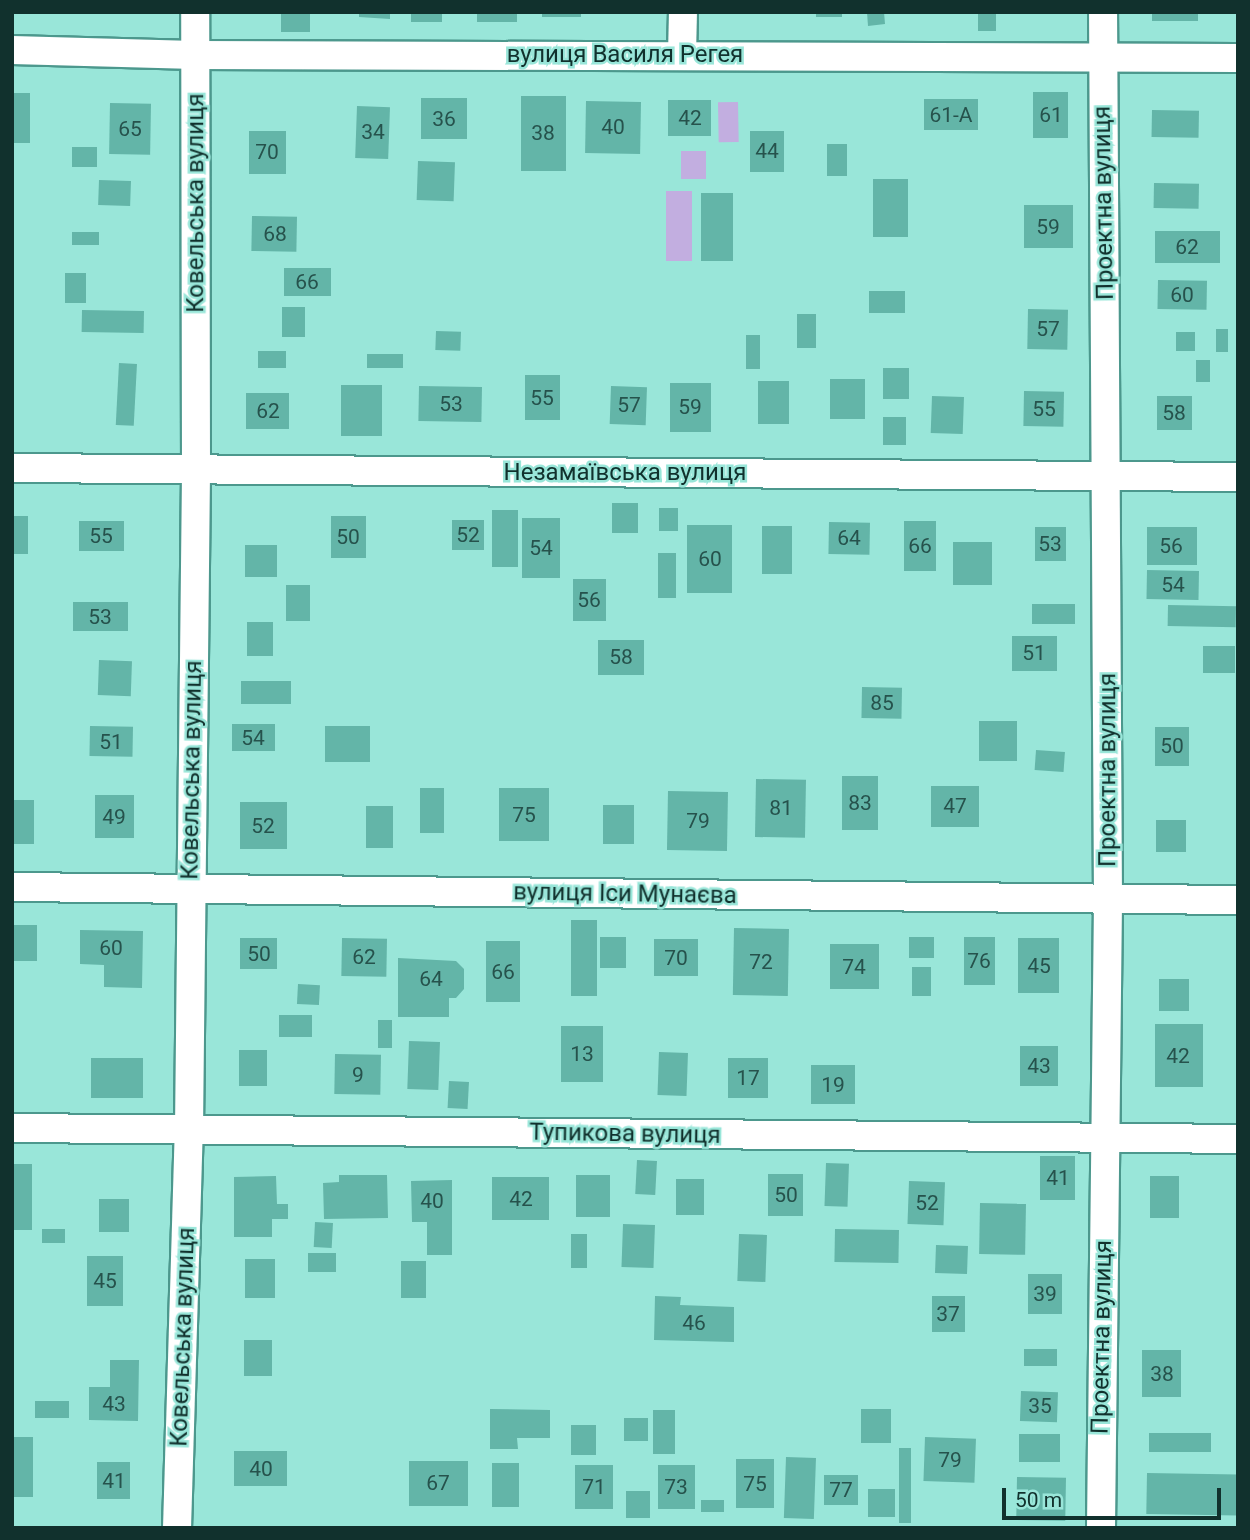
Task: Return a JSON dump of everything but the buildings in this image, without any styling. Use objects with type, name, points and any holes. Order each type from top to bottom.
[{"type":"street","name":"Ковельська вулиця","points":[[177,1528],[189,1130],[196,470],[195,12]]},
{"type":"street","points":[[682,55],[683,12]]},
{"type":"street","name":"Проектна вулиця","points":[[1101,1528],[1108,900],[1103,12]]},
{"type":"street","name":"вулиця Василя Регея","points":[[12,50],[195,55],[1238,58]]},
{"type":"street","name":"Незамаївська вулиця","points":[[12,468],[1238,477]]},
{"type":"street","name":"вулиця Іси Мунаєва","points":[[12,887],[1238,900]]},
{"type":"street","name":"Тупикова вулиця","points":[[12,1128],[1238,1139]]},
{"type":"shaded area","points":[[718,102],[738,102],[739,142],[719,142]]},
{"type":"shaded area","points":[[681,151],[706,151],[706,179],[681,179]]},
{"type":"shaded area","points":[[666,191],[692,191],[692,261],[666,261]]}]
